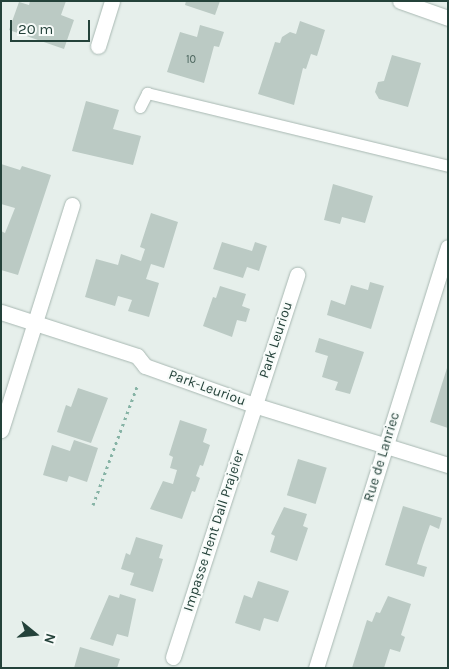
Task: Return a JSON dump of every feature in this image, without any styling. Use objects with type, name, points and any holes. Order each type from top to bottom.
[{"type":"street","points":[[98,46],[112,1]]},
{"type":"street","points":[[400,1],[448,18]]},
{"type":"street","points":[[1,430],[72,205]]},
{"type":"street","name":"Rue de Lanriec","points":[[316,668],[448,247]]},
{"type":"street","name":"Park Leuriou","points":[[254,405],[297,275]]},
{"type":"street","name":"Park-Leuriou","points":[[1,312],[137,356],[145,366],[254,405],[448,465]]},
{"type":"street","name":"Impasse Hent Dall Prajeier","points":[[174,657],[254,405]]},
{"type":"lane","points":[[140,107],[147,93],[448,166]]},
{"type":"path","points":[[93,505],[145,366]]},
{"type":"building","points":[[30,1],[66,1],[61,15],[74,20],[64,49],[9,30],[19,2],[29,5]]},
{"type":"building","points":[[186,1],[220,1],[215,15],[185,5]]},
{"type":"building","points":[[300,21],[325,30],[317,56],[311,54],[306,69],[303,68],[294,105],[258,94],[275,42],[280,43],[282,37],[290,32],[296,34]]},
{"type":"building","points":[[200,25],[224,32],[219,47],[214,46],[204,83],[167,72],[180,32],[197,37]]},
{"type":"building","points":[[392,55],[421,63],[408,107],[379,99],[375,92],[378,82],[384,81]]},
{"type":"building","points":[[86,101],[119,110],[113,129],[141,136],[133,165],[72,151]]},
{"type":"building","points":[[1,164],[20,170],[22,166],[51,175],[18,275],[1,270],[1,231],[5,233],[15,208],[1,204]]},
{"type":"building","points":[[333,184],[373,196],[365,223],[342,217],[340,224],[324,220]]},
{"type":"building","points":[[151,213],[178,222],[164,268],[151,264],[146,279],[159,283],[149,317],[128,311],[132,300],[118,296],[115,306],[85,297],[96,259],[118,265],[121,254],[141,261],[145,249],[140,247]]},
{"type":"building","points":[[222,242],[252,251],[255,242],[267,246],[259,271],[247,267],[243,278],[213,269]]},
{"type":"building","points":[[370,282],[384,286],[371,329],[327,315],[331,300],[345,305],[351,285],[368,290]]},
{"type":"building","points":[[220,286],[246,294],[242,306],[250,309],[246,322],[237,320],[232,337],[203,326],[213,297],[216,298]]},
{"type":"building","points":[[319,338],[364,352],[350,394],[335,390],[338,382],[322,377],[328,356],[315,352]]},
{"type":"building","points":[[448,368],[448,428],[430,422]]},
{"type":"building","points":[[78,388],[108,398],[91,443],[57,432],[66,405],[71,407]]},
{"type":"building","points":[[180,420],[207,429],[203,442],[210,445],[203,466],[200,465],[196,476],[200,478],[195,492],[192,491],[182,519],[150,509],[163,481],[173,484],[177,470],[170,468],[173,457],[169,455]]},
{"type":"building","points":[[74,440],[98,448],[87,482],[69,476],[67,482],[43,475],[52,445],[70,451]]},
{"type":"building","points":[[298,459],[327,468],[316,504],[287,495]]},
{"type":"building","points":[[403,506],[442,518],[439,529],[430,525],[417,564],[427,567],[424,577],[385,565]]},
{"type":"building","points":[[284,507],[307,514],[303,526],[308,528],[297,561],[270,552],[275,536],[271,534]]},
{"type":"building","points":[[136,537],[163,545],[159,558],[163,559],[153,592],[130,585],[134,573],[121,569],[126,553],[130,555]]},
{"type":"building","points":[[258,581],[289,591],[278,622],[264,618],[260,631],[235,623],[244,595],[252,598]]},
{"type":"building","points":[[120,594],[136,599],[128,637],[117,634],[113,646],[90,639],[109,595],[119,598]]},
{"type":"building","points":[[388,596],[411,604],[401,635],[405,637],[400,652],[390,649],[384,668],[352,668],[367,620],[372,622],[376,612],[380,613]]},
{"type":"building","points":[[80,647],[120,659],[117,668],[74,668]]}]
